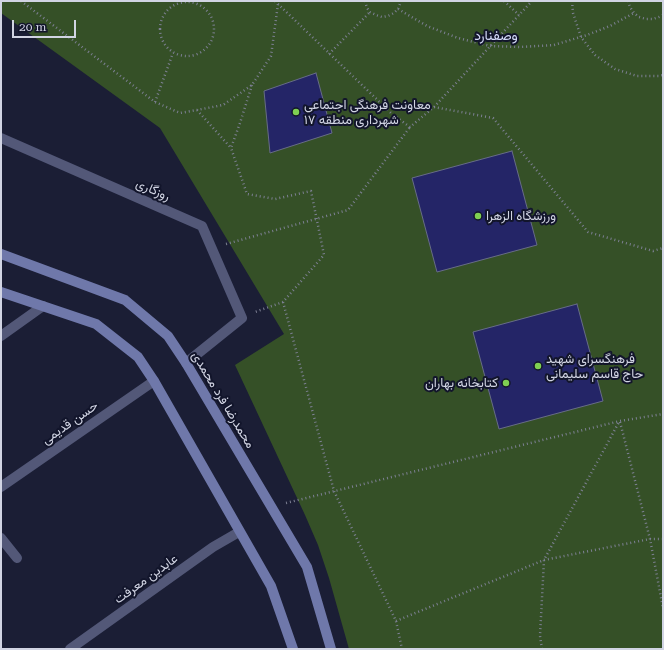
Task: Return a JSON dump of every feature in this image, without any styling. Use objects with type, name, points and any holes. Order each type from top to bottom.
[{"type":"main road","name":"محمدرضا فرد محمدی","points":[[1,254],[125,300],[168,336],[186,363],[307,567],[331,649]]},
{"type":"main road","points":[[1,292],[96,324],[138,357],[154,381],[271,586],[293,649]]},
{"type":"street","name":"روزگاری","points":[[1,138],[202,226],[242,318]]},
{"type":"street","points":[[1,336],[43,306]]},
{"type":"street","points":[[186,363],[242,318]]},
{"type":"street","name":"حسن قدیمی","points":[[1,487],[154,381]]},
{"type":"street","name":"عابدین معرفت","points":[[70,649],[213,547],[239,532]]},
{"type":"street","points":[[1,538],[17,558]]},
{"type":"path","points":[[21,1],[155,102],[180,113],[224,105],[252,85]]},
{"type":"path","points":[[365,1],[370,12],[382,17],[394,13],[398,9],[401,1]]},
{"type":"path","points":[[504,1],[519,15]]},
{"type":"path","points":[[212,248],[348,210],[410,127],[434,107],[532,1]]},
{"type":"path","points":[[572,1],[573,13],[581,37],[595,55],[615,69],[637,76],[663,75]]},
{"type":"path","points":[[628,1],[634,13],[639,17],[653,19],[663,15]]},
{"type":"path","points":[[184,2],[194,3],[202,7],[213,21],[214,31],[212,39],[207,47],[200,53],[191,56],[182,56],[174,53],[162,40],[160,23],[164,16],[169,9],[184,2]]},
{"type":"path","points":[[277,2],[392,114],[410,127]]},
{"type":"path","points":[[231,148],[252,85],[271,56],[277,2]]},
{"type":"path","points":[[398,9],[427,26],[458,38],[490,46],[520,47],[554,45],[581,37],[610,26],[634,13]]},
{"type":"path","points":[[329,54],[370,12]]},
{"type":"path","points":[[155,102],[174,53]]},
{"type":"path","points":[[434,107],[492,118],[588,232],[653,251],[663,248]]},
{"type":"path","points":[[197,110],[231,148],[247,194],[275,199],[311,191],[324,255],[283,302],[242,318]]},
{"type":"path","points":[[283,302],[334,491],[396,621],[402,649]]},
{"type":"path","points":[[271,507],[620,421],[663,414]]},
{"type":"path","points":[[620,421],[650,539],[663,608]]},
{"type":"path","points":[[542,649],[540,636],[544,560],[620,421]]},
{"type":"path","points":[[396,621],[544,560],[650,539],[663,539]]},
{"type":"green space","points":[[1,1],[663,1],[663,649],[349,649],[318,545],[235,365],[284,334],[160,128],[1,13]]},
{"type":"building","name":"معاونت فرهنگی اجتماعی شهرداری منطقه ۱۷","points":[[316,73],[332,133],[270,153],[264,91]]},
{"type":"building","points":[[512,151],[537,245],[437,272],[412,178]]},
{"type":"building","name":"فرهنگسرای شهید حاج قاسم سلیمانی","points":[[577,304],[603,401],[499,429],[473,332]]},
{"type":"place","name":"معاونت فرهنگی اجتماعی شهرداری منطقه ۱۷","points":[[296,112]]},
{"type":"place","name":"ورزشگاه الزهرا","points":[[478,216]]},
{"type":"place","name":"فرهنگسرای شهید حاج قاسم سلیمانی","points":[[538,366]]},
{"type":"place","name":"کتابخانه بهاران","points":[[506,383]]},
{"type":"district","name":"وصفنارد","points":[[496,36]]}]
